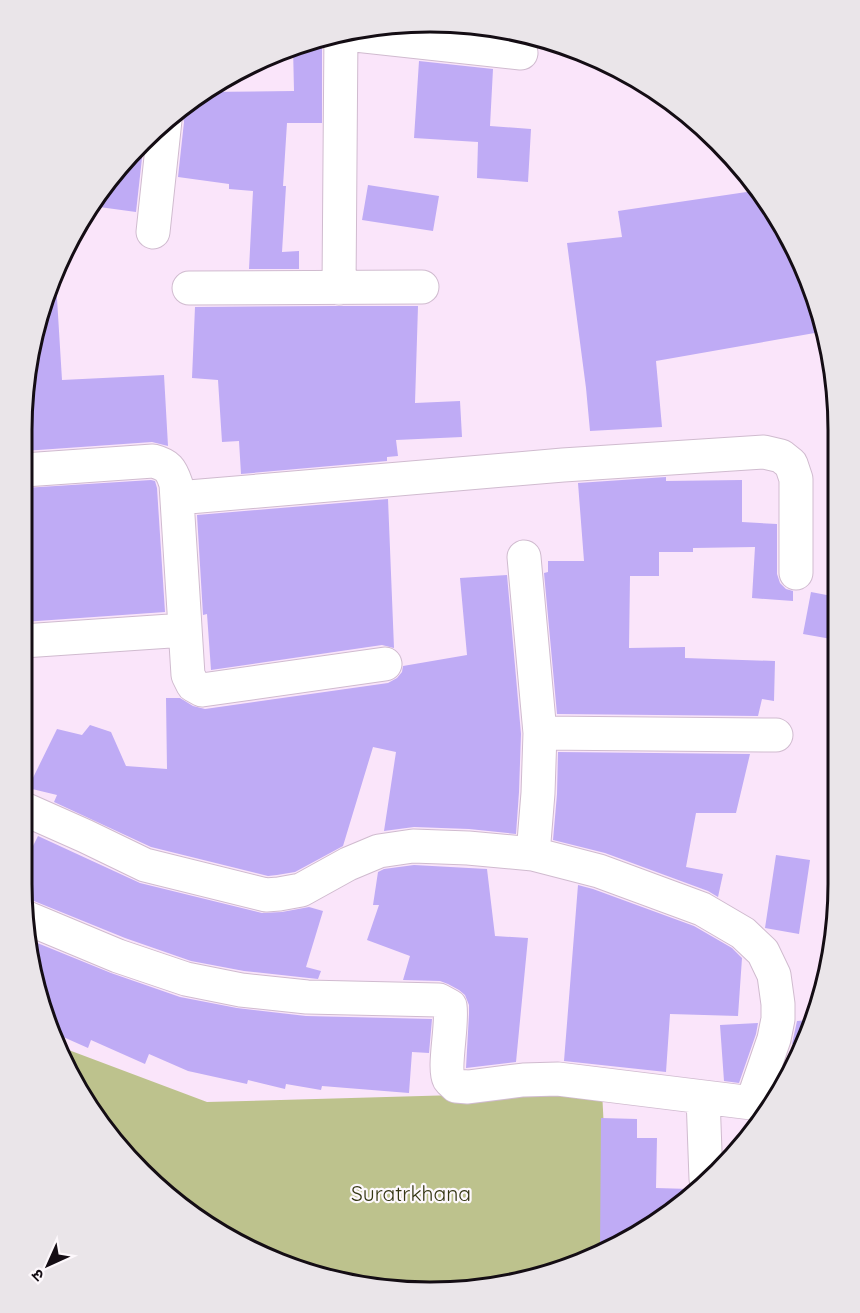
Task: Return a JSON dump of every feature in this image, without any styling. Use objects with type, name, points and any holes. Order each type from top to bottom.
[{"type":"street","points":[[370,36],[521,52]]},
{"type":"street","points":[[339,42],[339,288]]},
{"type":"street","points":[[153,232],[164,133]]},
{"type":"street","points":[[189,288],[422,287]]},
{"type":"street","points":[[177,498],[563,465],[764,452],[781,456],[791,464],[796,479],[796,573]]},
{"type":"street","points":[[32,469],[153,461],[164,464],[171,471],[176,484],[188,675],[193,685],[202,690],[385,664]]},
{"type":"street","points":[[524,556],[540,733],[533,854]]},
{"type":"street","points":[[32,640],[185,630]]},
{"type":"street","points":[[540,733],[776,735]]},
{"type":"street","points":[[32,812],[144,865],[266,895],[301,890],[348,864],[379,852],[413,846],[533,854],[599,871],[702,909],[743,933],[763,952],[774,975],[778,1019],[761,1103],[558,1079],[523,1080],[468,1087],[456,1086],[449,1079],[447,1067],[450,1006],[440,1000],[307,997],[241,990],[186,979],[118,956],[33,921]]},
{"type":"street","points":[[703,1097],[706,1171]]},
{"type":"green space","name":"Suratrkhana","points":[[69,1050],[207,1102],[602,1091],[610,1238],[558,1260],[508,1274],[456,1281],[404,1281],[352,1274],[278,1251],[231,1228],[187,1199],[148,1165],[114,1126],[85,1082]]},
{"type":"building","points":[[322,47],[322,123],[287,123],[282,252],[299,251],[299,269],[249,269],[253,191],[229,189],[229,184],[178,177],[183,117],[220,92],[294,91],[293,56]]},
{"type":"building","points":[[419,61],[493,69],[490,126],[531,129],[528,182],[477,178],[478,142],[414,138]]},
{"type":"building","points":[[142,154],[136,212],[100,207]]},
{"type":"building","points":[[368,185],[439,196],[433,231],[362,220]]},
{"type":"building","points":[[749,192],[787,254],[807,302],[816,333],[656,361],[662,427],[590,431],[567,243],[622,237],[618,211]]},
{"type":"building","points":[[57,292],[62,380],[164,375],[168,446],[152,442],[32,450],[32,404],[39,352]]},
{"type":"building","points":[[418,306],[415,403],[460,401],[462,437],[396,440],[398,456],[387,457],[387,461],[241,474],[239,441],[222,442],[218,380],[192,378],[195,307]]},
{"type":"building","points":[[666,477],[666,481],[742,480],[742,522],[777,524],[777,574],[780,583],[786,589],[793,591],[793,601],[752,598],[755,547],[693,548],[693,552],[659,552],[659,576],[630,576],[629,648],[685,647],[685,658],[775,661],[774,701],[762,699],[758,716],[557,714],[544,573],[548,572],[548,561],[584,561],[578,483]]},
{"type":"building","points":[[155,481],[165,612],[32,621],[32,487]]},
{"type":"building","points":[[388,499],[394,648],[382,645],[211,670],[207,614],[203,615],[197,515]]},
{"type":"building","points":[[507,575],[521,734],[516,834],[414,827],[384,831],[396,752],[373,747],[343,846],[295,872],[277,875],[268,876],[151,847],[54,802],[57,795],[32,789],[32,780],[57,729],[82,735],[90,725],[111,732],[126,766],[167,769],[166,698],[180,698],[193,706],[205,709],[388,683],[397,678],[403,666],[467,655],[460,578]]},
{"type":"building","points":[[811,592],[828,595],[828,638],[803,634]]},
{"type":"building","points":[[558,752],[750,754],[736,813],[696,813],[686,867],[723,874],[718,897],[708,891],[605,853],[553,840]]},
{"type":"building","points":[[38,836],[140,883],[262,913],[309,907],[323,911],[306,967],[321,971],[318,979],[244,971],[191,961],[125,938],[32,901],[32,848]]},
{"type":"building","points":[[776,855],[810,860],[799,934],[765,928]]},
{"type":"building","points":[[414,865],[487,869],[495,936],[528,938],[516,1062],[466,1068],[469,1005],[465,995],[440,981],[403,980],[410,956],[367,940],[379,905],[373,905],[378,872]]},
{"type":"building","points":[[578,885],[694,926],[732,948],[742,958],[738,1016],[670,1014],[666,1072],[564,1061]]},
{"type":"building","points":[[36,943],[111,973],[180,997],[237,1008],[306,1016],[432,1019],[429,1053],[412,1052],[409,1093],[322,1086],[321,1090],[286,1084],[285,1089],[248,1080],[247,1084],[188,1071],[149,1054],[145,1064],[91,1040],[88,1048],[63,1037],[45,986]]},
{"type":"building","points":[[797,1021],[803,1021],[792,1044]]},
{"type":"building","points":[[758,1023],[739,1083],[724,1081],[720,1025]]},
{"type":"building","points":[[601,1118],[637,1119],[637,1138],[657,1138],[656,1188],[686,1189],[629,1228],[600,1243]]}]
